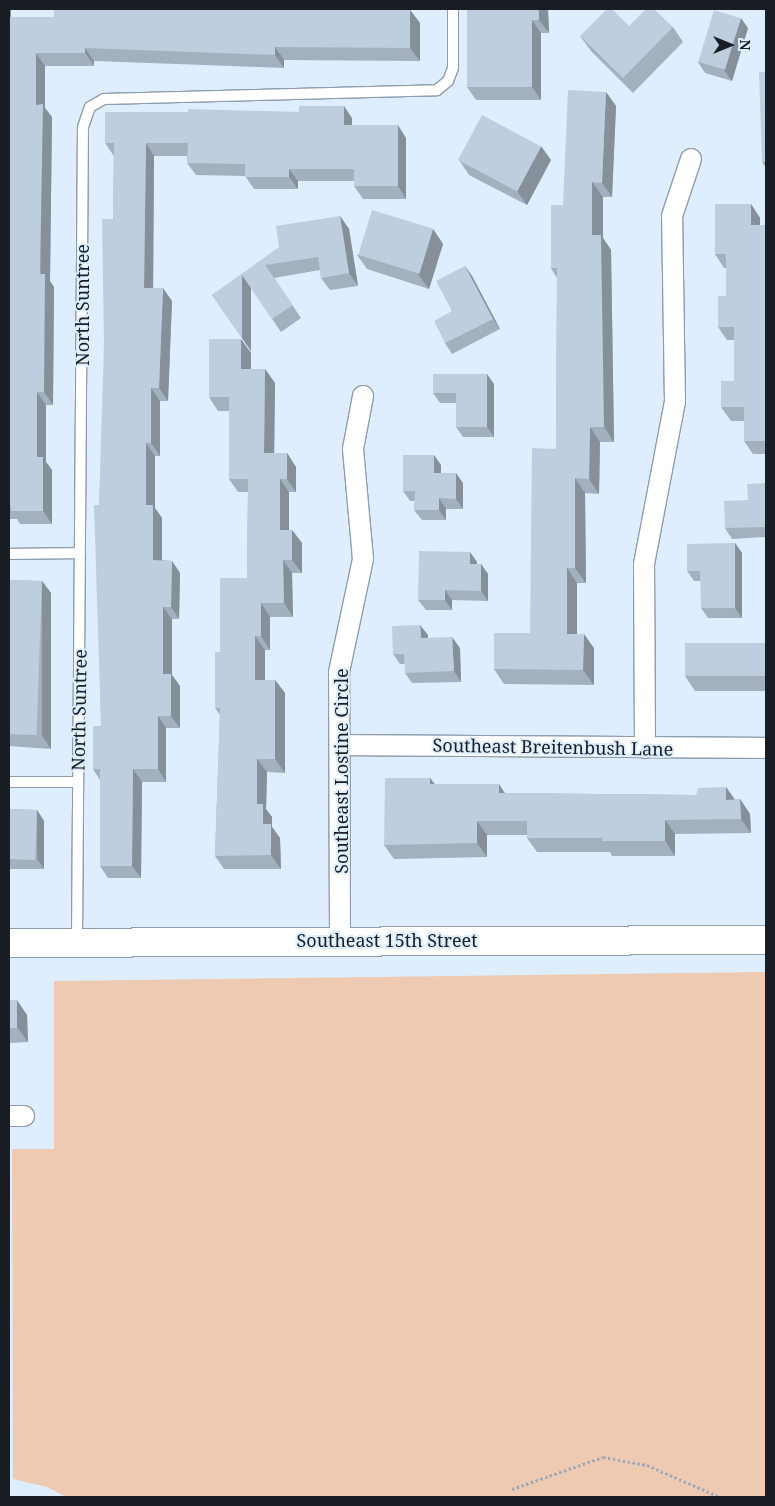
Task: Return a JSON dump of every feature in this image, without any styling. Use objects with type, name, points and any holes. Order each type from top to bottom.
[{"type":"main road","name":"Southeast 15th Street","points":[[9,942],[340,939],[766,940]]},
{"type":"street","points":[[646,748],[644,564],[675,402],[672,216],[691,159]]},
{"type":"street","name":"Southeast Lostine Circle","points":[[340,939],[341,745],[339,672],[364,559],[353,449],[364,396]]},
{"type":"street","name":"Southeast Breitenbush Lane","points":[[341,745],[766,748]]},
{"type":"lane","name":"North Suntree","points":[[77,942],[84,127],[90,107],[104,99],[437,90],[448,82],[453,68],[453,9]]},
{"type":"lane","points":[[9,554],[80,553]]},
{"type":"lane","points":[[9,782],[78,782]]},
{"type":"path","points":[[512,1489],[603,1457],[647,1465],[720,1497]]},
{"type":"shaded area","points":[[766,972],[766,1497],[66,1497],[47,1487],[13,1479],[12,1149],[54,1149],[54,981]]},
{"type":"building","points":[[54,9],[410,10],[410,48],[275,47],[275,55],[85,48],[85,53],[36,53],[36,105],[43,104],[40,274],[45,274],[44,392],[37,392],[37,457],[43,457],[43,511],[11,511],[11,506],[9,506],[9,17],[54,17]]},
{"type":"building","points":[[467,9],[539,9],[539,20],[532,20],[532,87],[467,87]]},
{"type":"building","points":[[607,9],[612,9],[629,26],[646,9],[654,9],[673,27],[623,78],[580,36]]},
{"type":"building","points":[[714,10],[741,18],[725,70],[698,62]]},
{"type":"building","points":[[759,72],[766,72],[766,162],[762,162]]},
{"type":"building","points":[[568,90],[606,92],[602,183],[592,182],[592,235],[601,235],[604,427],[590,427],[589,479],[575,478],[575,568],[567,568],[567,634],[584,634],[583,670],[494,669],[494,633],[530,633],[532,448],[556,449],[557,268],[551,268],[551,205],[563,205]]},
{"type":"building","points":[[299,106],[344,106],[344,125],[398,125],[398,186],[354,186],[354,169],[289,169],[289,177],[245,177],[245,164],[187,163],[188,143],[146,143],[144,288],[163,288],[159,388],[151,388],[151,443],[146,443],[146,505],[153,505],[153,560],[172,561],[171,607],[163,607],[163,674],[171,674],[171,716],[158,716],[158,769],[133,769],[132,866],[100,866],[100,769],[93,769],[93,726],[101,726],[94,505],[99,505],[104,343],[102,219],[113,219],[114,143],[105,143],[105,112],[188,112],[188,109],[299,112]]},
{"type":"building","points":[[482,115],[541,146],[517,191],[458,160]]},
{"type":"building","points":[[715,204],[751,204],[751,225],[766,225],[766,441],[744,441],[744,407],[721,407],[721,381],[734,381],[734,327],[718,327],[718,296],[726,296],[726,254],[715,254]]},
{"type":"building","points":[[372,210],[433,229],[419,274],[358,255]]},
{"type":"building","points":[[340,216],[349,273],[321,278],[318,257],[265,265],[293,305],[272,319],[242,275],[242,338],[212,295],[279,247],[276,226]]},
{"type":"building","points":[[465,266],[493,319],[445,343],[434,321],[452,311],[436,281]]},
{"type":"building","points":[[209,339],[241,339],[241,369],[265,369],[264,453],[287,453],[287,479],[280,479],[280,530],[292,530],[292,560],[283,560],[284,603],[261,603],[261,636],[255,636],[255,680],[275,680],[275,759],[257,759],[257,804],[263,804],[263,824],[271,824],[271,855],[215,856],[220,708],[215,708],[215,652],[220,652],[220,578],[247,578],[248,479],[229,479],[229,397],[209,397]]},
{"type":"building","points":[[433,374],[487,374],[487,427],[456,427],[456,393],[433,393]]},
{"type":"building","points":[[403,455],[434,455],[434,473],[456,473],[456,499],[439,498],[439,510],[414,510],[415,491],[403,491]]},
{"type":"building","points":[[766,483],[766,527],[725,528],[724,501],[748,500],[747,484]]},
{"type":"building","points":[[735,543],[735,608],[701,608],[700,571],[687,571],[687,544]]},
{"type":"building","points":[[419,551],[470,552],[470,564],[481,564],[481,591],[445,590],[445,600],[418,600]]},
{"type":"building","points":[[9,580],[42,581],[37,735],[9,734]]},
{"type":"building","points":[[420,625],[421,638],[452,637],[454,671],[405,673],[404,654],[393,654],[392,626]]},
{"type":"building","points":[[685,643],[765,643],[765,676],[685,676]]},
{"type":"building","points":[[385,778],[430,778],[430,784],[499,784],[499,793],[696,795],[698,788],[726,787],[726,800],[740,799],[741,819],[665,820],[665,841],[602,841],[602,838],[527,838],[527,821],[477,821],[477,843],[384,845]]},
{"type":"building","points":[[9,809],[37,810],[35,860],[9,859]]},
{"type":"building","points":[[9,1000],[17,1000],[17,1028],[9,1028]]}]
